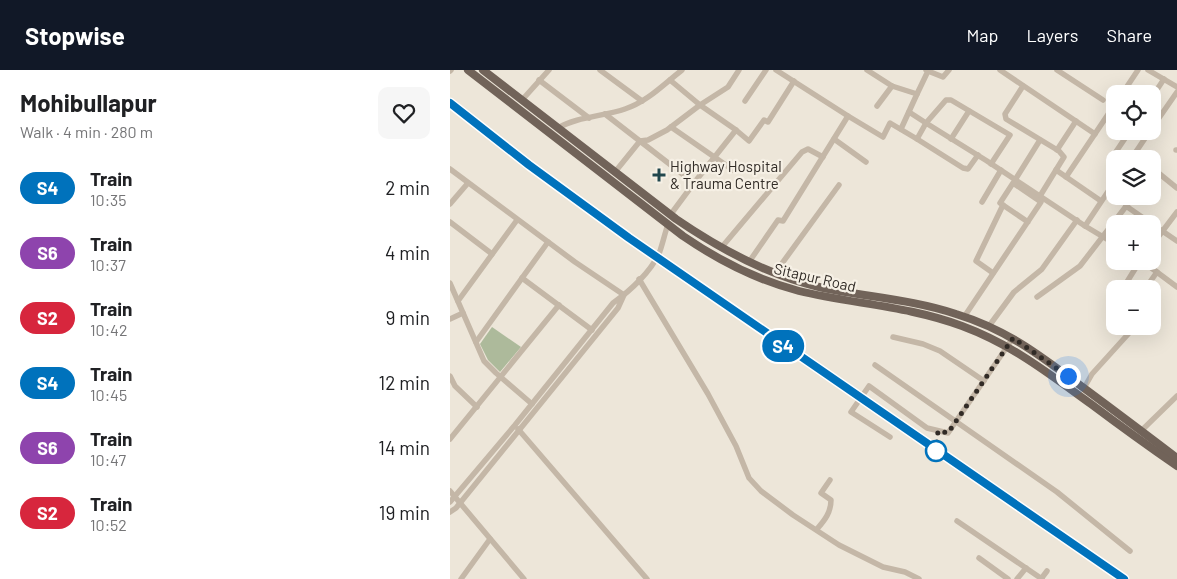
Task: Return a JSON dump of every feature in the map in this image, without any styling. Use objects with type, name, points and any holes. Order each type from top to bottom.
[{"type":"main road","name":"Sitapur Road","points":[[468,70],[668,224],[715,256],[769,282],[818,295],[921,313],[960,325],[1007,346],[1029,359],[1177,466]]},
{"type":"main road","name":"Sitapur Road","points":[[483,70],[671,214],[721,248],[789,279],[820,287],[924,305],[989,326],[1013,338],[1084,388],[1177,458]]},
{"type":"street","points":[[522,100],[549,70]]},
{"type":"street","points":[[600,70],[642,101]]},
{"type":"street","points":[[558,128],[626,109],[642,101],[682,70]]},
{"type":"street","points":[[616,172],[640,141],[648,140],[671,126],[728,87],[739,70]]},
{"type":"street","points":[[745,101],[766,70]]},
{"type":"street","points":[[776,70],[783,72],[794,81],[883,137],[890,123],[968,170],[978,155]]},
{"type":"street","points":[[867,70],[892,86],[917,94]]},
{"type":"street","points":[[901,129],[927,71],[943,77],[951,70]]},
{"type":"street","points":[[1000,70],[1095,134]]},
{"type":"street","points":[[1057,70],[1103,100]]},
{"type":"street","points":[[1128,85],[1138,70]]},
{"type":"street","points":[[1148,70],[1177,87]]},
{"type":"street","points":[[539,80],[589,118]]},
{"type":"street","points":[[670,80],[749,141],[764,120],[768,122],[794,81]]},
{"type":"street","points":[[1160,85],[1164,80]]},
{"type":"street","points":[[877,106],[892,86]]},
{"type":"street","points":[[1023,86],[1006,114],[1006,119],[1057,150],[1064,157],[1040,196]]},
{"type":"street","points":[[1161,115],[1177,92]]},
{"type":"street","points":[[917,139],[926,123],[946,100],[951,100],[965,106],[969,111],[1010,135]]},
{"type":"street","points":[[951,139],[969,111]]},
{"type":"street","points":[[909,112],[1106,239]]},
{"type":"street","points":[[606,114],[694,183]]},
{"type":"street","points":[[749,262],[778,220],[783,221],[848,116]]},
{"type":"street","points":[[1066,177],[1106,118]]},
{"type":"street","points":[[1057,150],[1076,121]]},
{"type":"street","points":[[992,164],[1016,125]]},
{"type":"street","points":[[671,126],[733,170]]},
{"type":"street","points":[[671,214],[736,130]]},
{"type":"street","points":[[834,139],[866,162]]},
{"type":"street","points":[[1015,180],[1040,140]]},
{"type":"street","points":[[721,248],[802,152],[808,149],[823,157]]},
{"type":"street","points":[[450,169],[548,242],[624,295]]},
{"type":"street","points":[[982,202],[1001,170]]},
{"type":"street","points":[[1056,170],[1101,201]]},
{"type":"street","points":[[1161,175],[1177,188]]},
{"type":"street","points":[[450,204],[468,183]]},
{"type":"street","points":[[964,317],[993,273],[1028,222],[1041,202],[1013,183],[1000,203],[1028,222]]},
{"type":"street","points":[[775,273],[839,185]]},
{"type":"street","points":[[1085,226],[1106,194]]},
{"type":"street","points":[[993,273],[976,262],[1003,205]]},
{"type":"street","points":[[1037,297],[1080,266],[1126,206],[1139,215]]},
{"type":"street","points":[[1161,234],[1177,212]]},
{"type":"street","points":[[458,301],[518,220]]},
{"type":"street","points":[[989,326],[1014,292],[1042,269],[1077,220]]},
{"type":"street","points":[[450,222],[492,254]]},
{"type":"street","points":[[450,502],[613,304],[639,279],[660,252],[668,224]]},
{"type":"street","points":[[1163,232],[1177,241]]},
{"type":"street","points":[[476,342],[548,242]]},
{"type":"street","points":[[1154,270],[1177,287]]},
{"type":"street","points":[[1151,280],[1157,272]]},
{"type":"street","points":[[522,278],[592,330]]},
{"type":"street","points":[[639,279],[708,394],[736,446],[749,478],[761,491],[793,515],[839,545],[884,567],[905,572],[919,579]]},
{"type":"street","points":[[450,283],[484,361],[532,404]]},
{"type":"street","points":[[450,512],[460,503],[618,308],[624,295]]},
{"type":"street","points":[[450,439],[559,306]]},
{"type":"street","points":[[450,319],[463,313]]},
{"type":"street","points":[[1084,388],[1092,374],[1127,335]]},
{"type":"street","points":[[893,337],[923,344],[940,351],[984,381]]},
{"type":"street","points":[[890,436],[851,412],[868,386],[927,428],[948,433],[1013,338]]},
{"type":"street","points":[[875,365],[1057,492],[1130,551]]},
{"type":"street","points":[[450,376],[454,386],[476,407]]},
{"type":"street","points":[[450,392],[454,386]]},
{"type":"street","points":[[1142,431],[1177,396]]},
{"type":"street","points":[[515,425],[647,579]]},
{"type":"street","points":[[817,529],[829,514],[831,500],[821,493],[830,480]]},
{"type":"street","points":[[450,491],[524,579]]},
{"type":"street","points":[[957,521],[1041,579],[1047,571]]},
{"type":"street","points":[[461,579],[490,539]]},
{"type":"street","points":[[979,558],[1008,579]]},
{"type":"street","points":[[1017,579],[1026,568]]},
{"type":"green space","points":[[492,327],[521,347],[500,372],[488,360],[480,344]]},
{"type":"railway","points":[[450,103],[529,165],[629,238],[1124,579]]},
{"type":"train","name":"S4","points":[[450,103],[529,165],[752,325],[1124,579]]},
{"type":"place","name":"Highway Hospital & Trauma Centre","points":[[659,175]]},
{"type":"route","points":[[936,451],[938,431],[948,433],[1013,338],[1068,376]]}]
